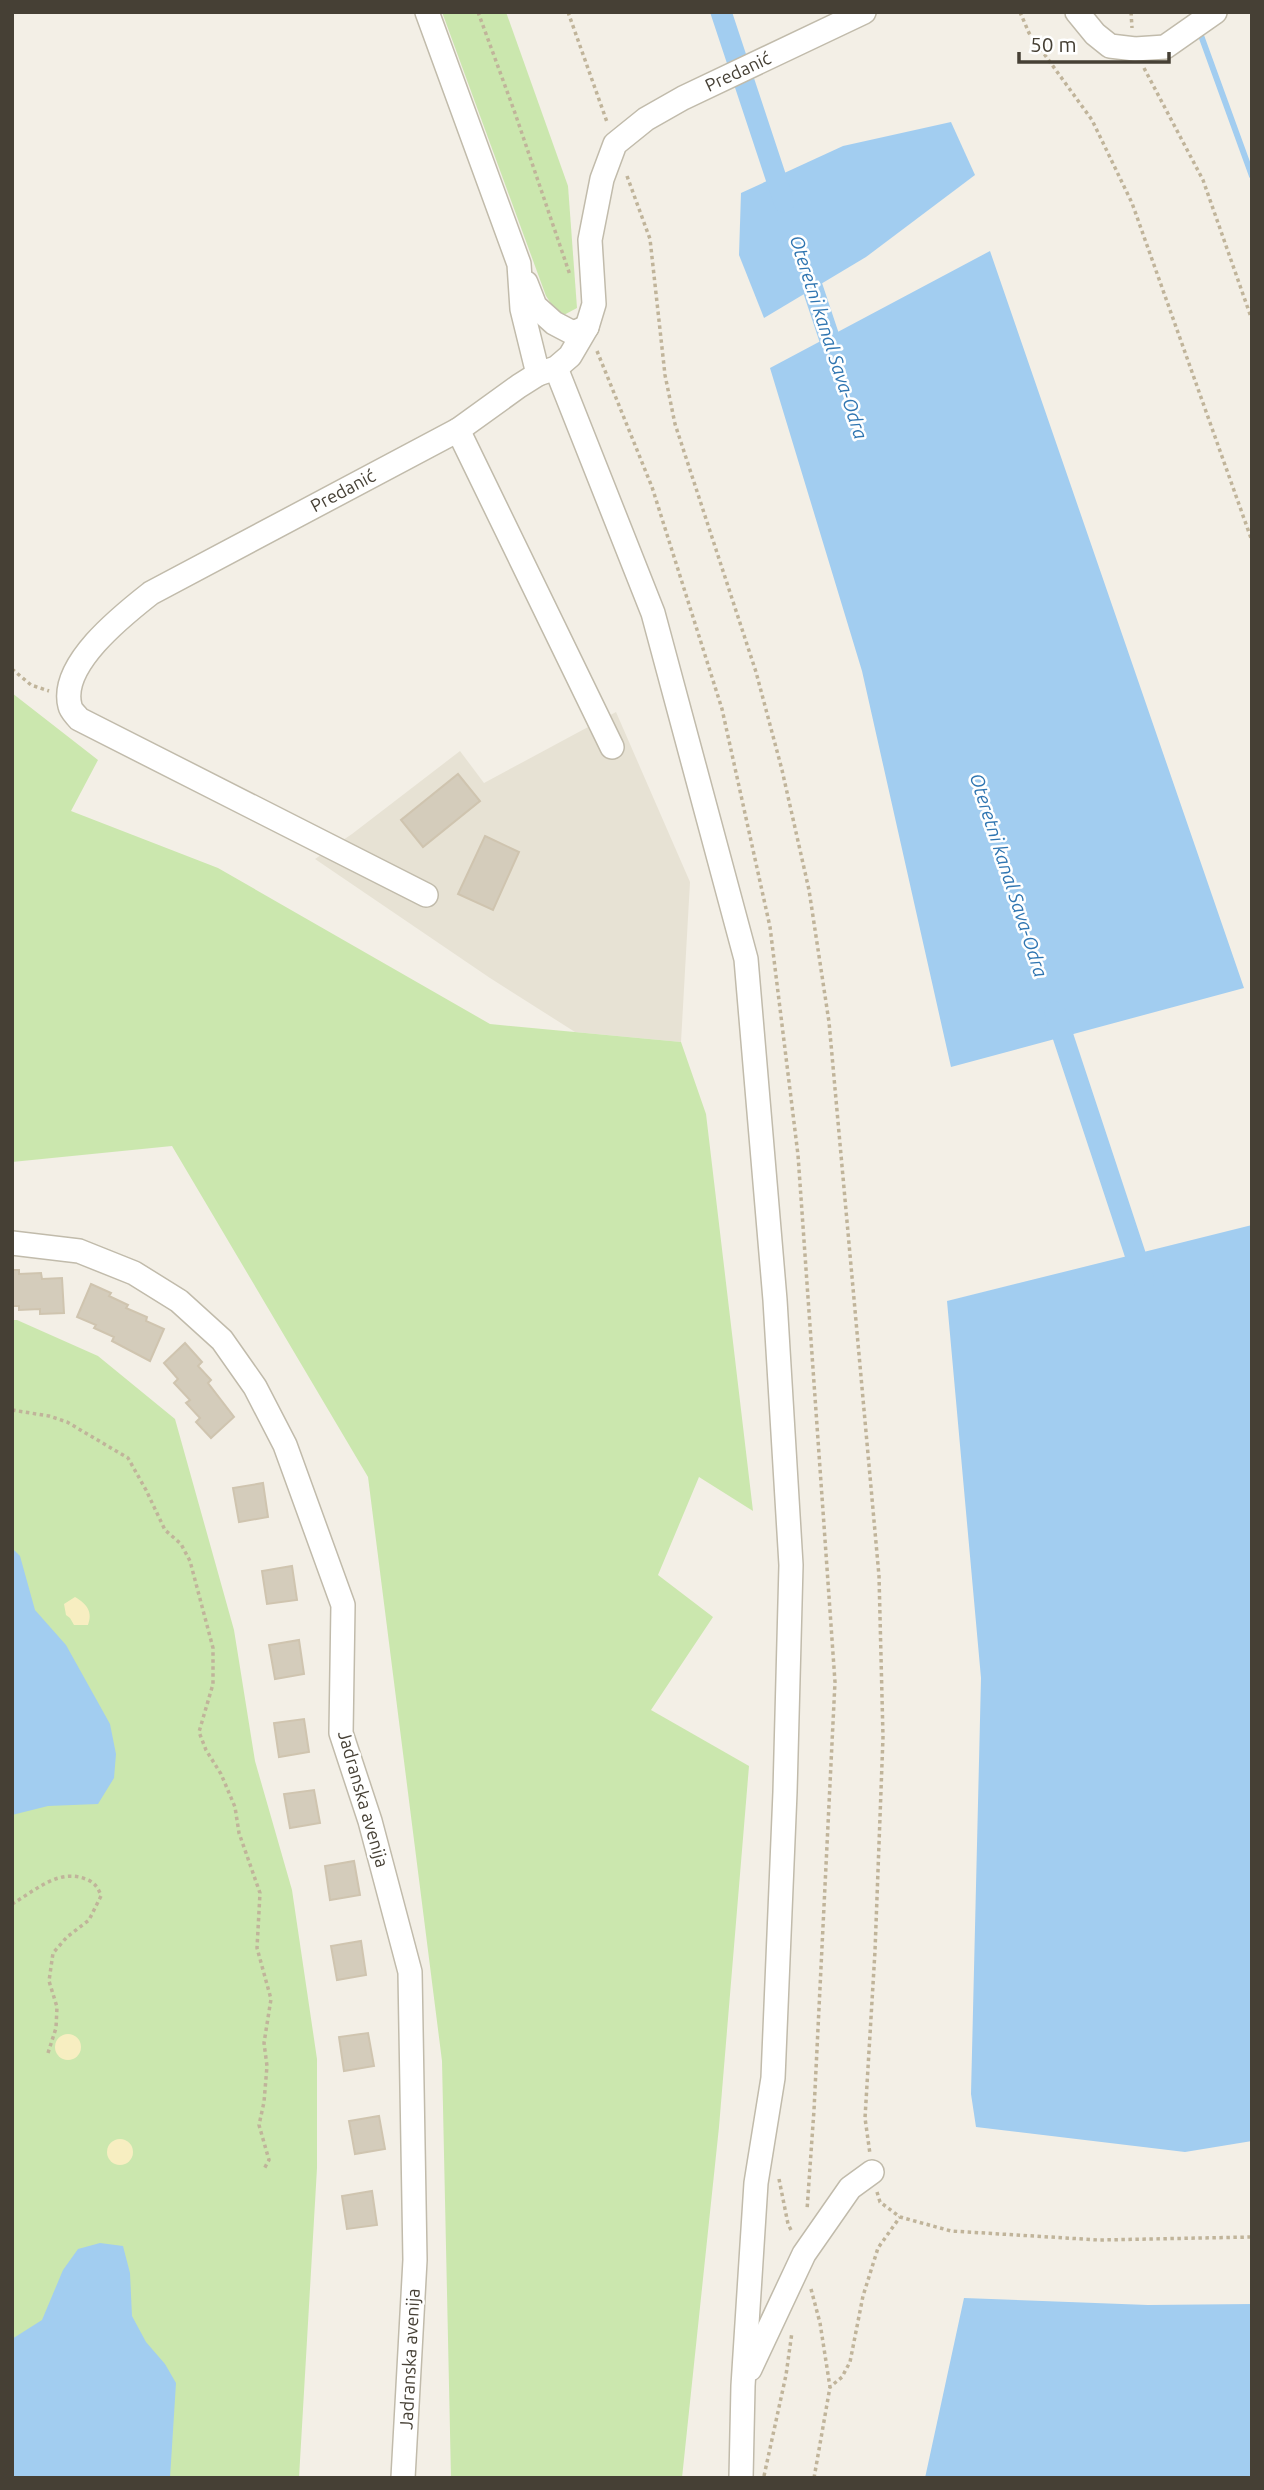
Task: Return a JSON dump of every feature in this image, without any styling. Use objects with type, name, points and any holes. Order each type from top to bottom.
[{"type":"street","points":[[427,12],[535,306],[565,330],[573,333],[587,327]]},
{"type":"street","name":"Predanić","points":[[69,688],[79,663],[121,617],[151,593],[458,430],[570,356],[587,327],[594,304],[590,240],[602,179],[615,144],[646,119],[683,98],[864,12]]},
{"type":"street","points":[[1077,12],[1095,34],[1110,46],[1135,49],[1165,47],[1215,12]]},
{"type":"street","points":[[519,264],[522,309],[653,613],[746,959],[775,1300],[791,1565],[773,2078],[756,2183],[743,2386],[741,2478]]},
{"type":"street","points":[[458,430],[612,747]]},
{"type":"street","points":[[69,688],[70,708],[79,719],[426,895]]},
{"type":"street","name":"Jadranska avenija","points":[[12,1243],[79,1251],[134,1273],[179,1301],[222,1340],[255,1387],[285,1445],[343,1605],[341,1733],[370,1821],[410,1972],[415,2260],[403,2478]]},
{"type":"street","points":[[743,2386],[779,2303],[804,2254],[850,2188],[872,2172]]},
{"type":"path","points":[[478,12],[520,125],[570,276]]},
{"type":"path","points":[[568,12],[650,239],[665,375],[675,424],[756,672],[782,770],[809,890],[829,1023],[879,1576],[883,1737],[875,1951],[865,2118],[872,2172],[880,2202],[900,2217],[951,2231],[1099,2240],[1252,2237]]},
{"type":"path","points":[[1020,12],[1029,33],[1092,120],[1132,203],[1252,541]]},
{"type":"path","points":[[1135,49],[1203,180],[1252,320]]},
{"type":"path","points":[[587,327],[652,487],[722,709],[770,927],[798,1155],[835,1682],[807,2215]]},
{"type":"path","points":[[12,669],[31,685],[46,692],[69,688]]},
{"type":"path","points":[[12,1410],[49,1416],[66,1422],[128,1458],[165,1530],[181,1544],[190,1561],[213,1648],[213,1684],[199,1732],[235,1807],[239,1833],[260,1893],[257,1948],[271,1999],[264,2043],[267,2066],[264,2102],[259,2125],[269,2160],[264,2169]]},
{"type":"path","points":[[12,1903],[60,1876],[76,1875],[92,1882],[101,1896],[89,1920],[53,1953],[49,1980],[57,2007],[57,2028],[48,2053]]},
{"type":"path","points":[[779,2177],[788,2224],[804,2254],[820,2323],[830,2387],[814,2478]]},
{"type":"path","points":[[830,2387],[842,2377],[850,2362],[863,2296],[878,2248],[900,2217]]},
{"type":"path","points":[[763,2478],[786,2375],[793,2327]]},
{"type":"shaded area","points":[[616,712],[690,882],[681,1042],[575,1032],[490,978],[315,859],[460,751],[484,783]]},
{"type":"green space","points":[[442,12],[506,12],[568,186],[577,308],[560,317],[546,296]]},
{"type":"green space","points":[[12,693],[98,760],[71,811],[218,868],[490,1024],[681,1042],[706,1114],[753,1511],[699,1477],[658,1575],[713,1617],[651,1710],[749,1766],[719,2127],[682,2478],[451,2478],[442,2061],[368,1477],[172,1146],[12,1162]]},
{"type":"green space","points":[[12,1320],[98,1356],[175,1419],[234,1630],[255,1761],[292,1890],[317,2059],[317,2168],[299,2478],[12,2478]]},
{"type":"sand","points":[[75,1597],[88,1609],[88,1625],[74,1625],[66,1615],[64,1604]]},
{"type":"sand","points":[[68,2034],[77,2038],[81,2047],[77,2056],[68,2060],[59,2056],[55,2047],[59,2038]]},
{"type":"sand","points":[[120,2139],[129,2143],[133,2152],[129,2161],[120,2165],[111,2161],[107,2152],[111,2143]]},
{"type":"water","points":[[951,122],[975,175],[866,257],[764,318],[739,255],[741,193],[843,146]]},
{"type":"water","points":[[990,251],[1244,988],[951,1067],[862,671],[770,368]]},
{"type":"water","points":[[1252,1225],[1252,2141],[1185,2152],[976,2127],[971,2094],[981,1678],[947,1301]]},
{"type":"water","points":[[12,1548],[20,1556],[35,1610],[66,1645],[110,1724],[116,1754],[114,1778],[98,1804],[48,1806],[12,1815]]},
{"type":"water","points":[[100,2243],[123,2246],[130,2273],[132,2316],[146,2342],[165,2364],[176,2383],[170,2478],[12,2478],[12,2339],[42,2320],[63,2270],[78,2249]]},
{"type":"water","points":[[964,2298],[1148,2305],[1252,2304],[1252,2478],[925,2478]]},
{"type":"building","points":[[458,774],[480,801],[423,847],[401,820]]},
{"type":"building","points":[[485,836],[519,852],[493,910],[458,894]]},
{"type":"building","points":[[12,1270],[19,1270],[19,1274],[41,1273],[42,1279],[62,1278],[64,1313],[40,1314],[40,1309],[19,1310],[19,1306],[12,1306]]},
{"type":"building","points":[[91,1284],[111,1293],[109,1296],[128,1305],[126,1308],[147,1317],[146,1321],[164,1329],[150,1361],[112,1341],[114,1337],[94,1328],[96,1325],[77,1317]]},
{"type":"building","points":[[185,1343],[202,1362],[198,1366],[211,1380],[208,1383],[234,1417],[211,1438],[196,1422],[200,1418],[186,1403],[190,1400],[174,1383],[178,1379],[164,1363]]},
{"type":"building","points":[[263,1483],[268,1517],[239,1522],[233,1488]]},
{"type":"building","points":[[292,1566],[297,1600],[267,1604],[262,1571]]},
{"type":"building","points":[[299,1640],[304,1674],[275,1679],[269,1645]]},
{"type":"building","points":[[304,1719],[309,1752],[279,1757],[274,1723]]},
{"type":"building","points":[[314,1790],[320,1823],[290,1828],[284,1794]]},
{"type":"building","points":[[354,1861],[360,1895],[330,1900],[325,1866]]},
{"type":"building","points":[[361,1941],[366,1975],[337,1980],[331,1946]]},
{"type":"building","points":[[368,2033],[374,2066],[344,2071],[339,2037]]},
{"type":"building","points":[[379,2116],[385,2149],[355,2154],[349,2121]]},
{"type":"building","points":[[372,2191],[377,2225],[347,2229],[342,2196]]},
{"type":"waterway","name":"Oteretni kanal Sava-Odra","points":[[721,12],[784,202]]},
{"type":"waterway","points":[[1199,30],[1252,176]]},
{"type":"waterway","name":"Oteretni kanal Sava-Odra","points":[[804,262],[838,364]]},
{"type":"waterway","name":"Oteretni kanal Sava-Odra","points":[[1055,1012],[1144,1281]]}]
